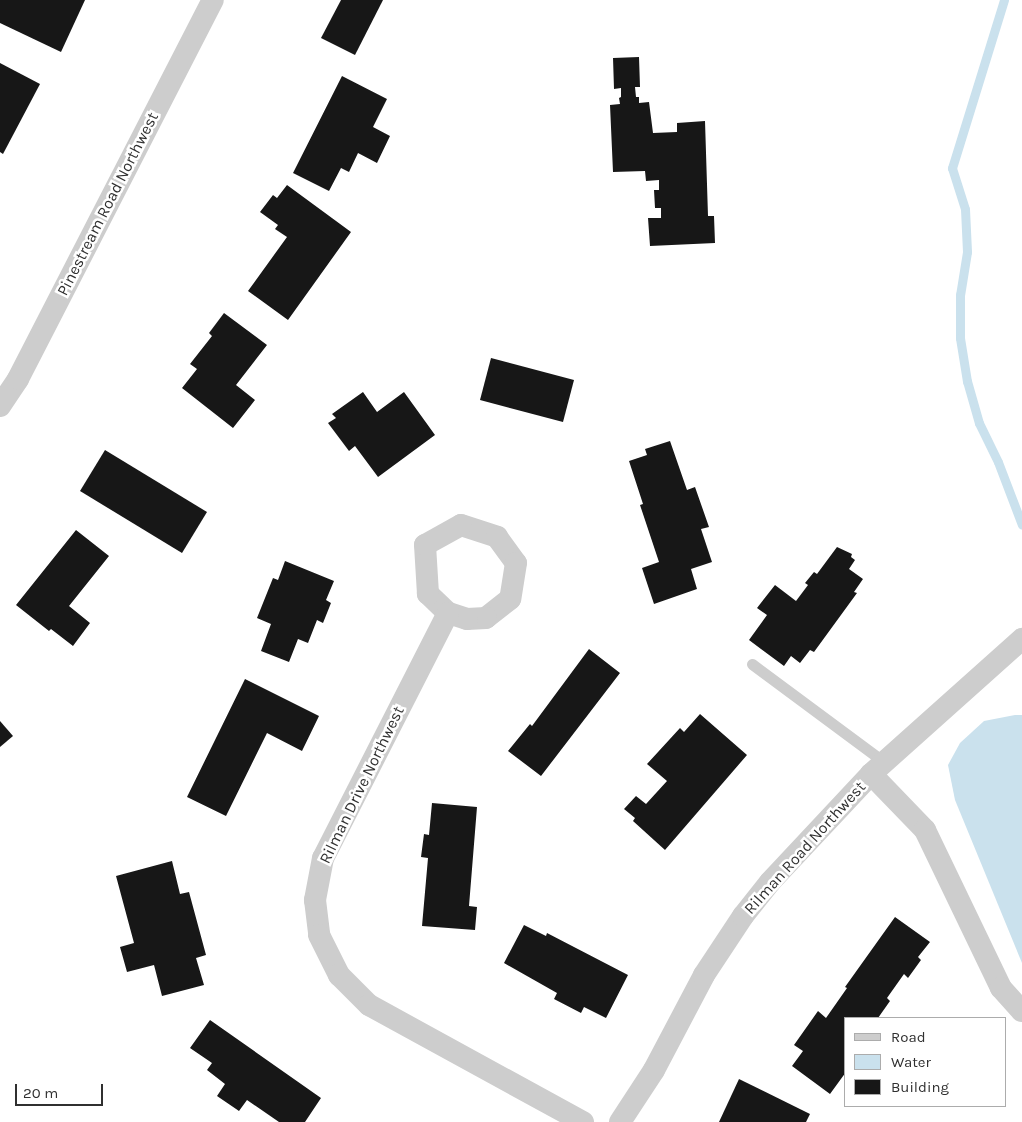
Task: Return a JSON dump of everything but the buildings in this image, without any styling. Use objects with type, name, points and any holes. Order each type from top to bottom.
[{"type":"street","name":"Pinestream Road Northwest","points":[[0,406],[22,370],[213,0]]},
{"type":"street","points":[[461,526],[497,537],[516,563],[510,600],[486,618],[468,619],[448,613],[428,594],[425,544],[461,526]]},
{"type":"street","name":"Rilman Drive Northwest","points":[[448,613],[323,858],[315,900],[319,935],[339,975],[369,1004],[583,1122]]},
{"type":"street","name":"Rilman Road Northwest","points":[[620,1122],[654,1070],[704,975],[743,916],[770,882],[878,768],[1022,639]]},
{"type":"street","points":[[878,768],[925,830],[1002,988],[1022,1011]]},
{"type":"lane","points":[[752,664],[878,768]]},
{"type":"water","points":[[1022,715],[1022,963],[955,800],[948,765],[960,743],[984,721]]},
{"type":"waterway","points":[[1004,0],[952,168],[965,209],[967,252],[960,295],[960,338],[967,381],[979,423],[998,462],[1022,525]]}]
